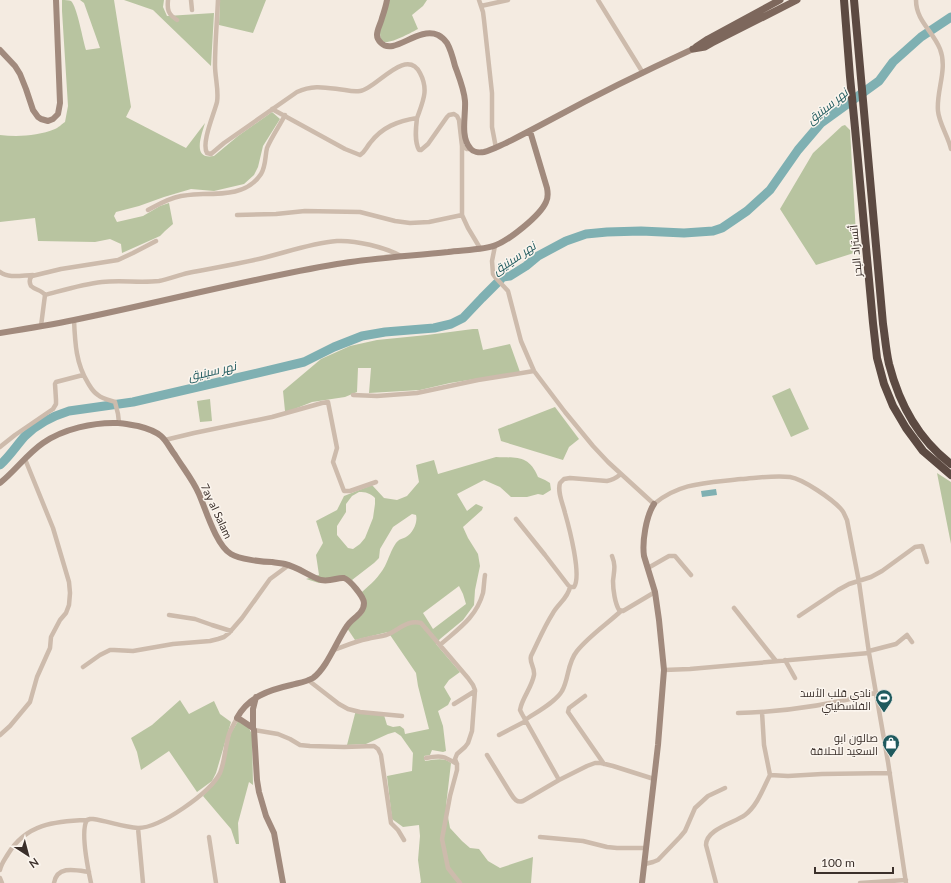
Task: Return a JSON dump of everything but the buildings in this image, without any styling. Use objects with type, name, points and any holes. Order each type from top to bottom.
[{"type":"highway","name":"أتستراد البحر","points":[[844,0],[877,358],[884,384],[893,406],[906,428],[923,451],[951,475]]},
{"type":"highway","name":"أتستراد البحر","points":[[854,0],[883,324],[888,362],[896,388],[914,425],[928,443],[951,464]]},
{"type":"main road","points":[[693,49],[704,41],[780,0]]},
{"type":"main road","points":[[693,49],[705,47],[797,0]]},
{"type":"street","points":[[0,50],[7,56],[20,74],[35,114],[41,119],[48,121],[53,119],[58,114],[60,104],[56,0]]},
{"type":"street","points":[[168,0],[168,10],[177,20]]},
{"type":"street","points":[[191,0],[192,10]]},
{"type":"street","points":[[218,0],[215,67],[218,94],[206,139],[206,153],[213,153],[224,143],[272,109],[297,92],[308,87],[363,91],[401,66],[415,66],[425,85],[424,97],[417,118],[417,147],[422,150],[447,117],[452,114],[456,115],[458,118],[462,146],[462,215],[480,248]]},
{"type":"street","points":[[387,0],[377,32],[378,39],[381,43],[388,46],[394,46],[422,34],[432,33],[444,39],[448,45],[465,99],[465,136],[471,149]]},
{"type":"street","points":[[478,0],[483,12],[488,52],[492,93],[492,127],[496,148]]},
{"type":"street","points":[[481,6],[508,0]]},
{"type":"street","points":[[598,0],[643,73]]},
{"type":"street","points":[[916,0],[918,12],[940,50],[942,62],[938,112],[951,149]]},
{"type":"street","points":[[462,146],[466,149],[471,149],[478,152],[496,148],[693,49]]},
{"type":"street","points":[[272,109],[345,149],[360,154],[364,153],[370,143],[384,130],[394,124],[417,118]]},
{"type":"street","points":[[148,210],[168,199],[180,196],[225,193],[238,191],[248,187],[262,172],[267,148],[285,115]]},
{"type":"street","points":[[0,333],[74,320],[270,276],[349,262],[495,246],[508,239],[526,224],[546,202],[548,194],[547,188],[530,131]]},
{"type":"street","points":[[237,215],[276,214],[305,211],[360,212],[394,221],[410,223],[430,222],[462,215]]},
{"type":"street","points":[[0,272],[8,276],[35,275],[60,269],[118,260],[156,241]]},
{"type":"street","points":[[45,295],[98,283],[160,280],[335,241],[367,244],[386,249],[402,257]]},
{"type":"street","points":[[495,246],[492,261],[493,274],[508,291],[521,341],[534,371],[593,446],[608,462],[654,504]]},
{"type":"street","points":[[35,275],[30,278],[31,286],[45,295]]},
{"type":"street","points":[[41,326],[45,295]]},
{"type":"street","points":[[74,320],[77,356],[83,375],[96,394],[115,402],[119,423]]},
{"type":"street","points":[[353,395],[377,396],[417,393],[478,380],[534,371]]},
{"type":"street","points":[[0,446],[53,409],[56,404],[56,382],[83,375]]},
{"type":"street","points":[[165,440],[272,417],[328,402],[337,448],[333,462],[344,492],[376,482]]},
{"type":"street","name":"7ay al Salam","points":[[0,483],[42,444],[52,437],[68,431],[88,426],[119,423],[151,430],[165,440],[192,482],[216,535],[227,552],[238,557],[282,563],[323,580],[331,581],[341,578],[346,579],[362,597],[364,603],[361,611],[349,623],[334,650],[320,670],[313,678],[276,689],[256,697]]},
{"type":"street","points":[[0,735],[10,726],[30,702],[50,648],[51,637],[60,620],[66,613],[69,605],[69,582],[53,528],[25,459]]},
{"type":"street","points":[[570,587],[574,587],[577,582],[576,566],[567,520],[559,490],[560,483],[570,478],[607,481],[616,479],[621,474]]},
{"type":"street","points":[[642,883],[661,713],[664,670],[655,592],[644,556],[643,544],[649,513],[659,499],[675,490],[695,484],[711,481],[762,477],[789,477],[795,478],[814,488],[843,510],[847,520],[859,582],[875,693],[890,773],[906,881],[860,883]]},
{"type":"street","points":[[516,519],[570,587]]},
{"type":"street","points":[[799,616],[849,584],[859,582],[882,571],[915,547],[922,546],[927,562]]},
{"type":"street","points":[[648,568],[673,555],[691,575]]},
{"type":"street","points":[[612,556],[615,562],[613,582],[614,592],[617,606],[621,611]]},
{"type":"street","points":[[83,667],[110,650],[133,651],[173,644],[214,640],[224,637],[248,611],[270,580],[288,565]]},
{"type":"street","points":[[440,645],[469,620],[479,606],[483,592],[485,575]]},
{"type":"street","points":[[559,780],[520,710],[534,674],[534,669],[530,659],[544,628],[553,612],[569,592],[570,587]]},
{"type":"street","points":[[499,735],[526,721],[557,698],[562,691],[568,668],[576,652],[588,639],[621,611],[655,592]]},
{"type":"street","points":[[734,608],[776,661]]},
{"type":"street","points":[[169,615],[195,619],[231,631]]},
{"type":"street","points":[[334,650],[356,642],[387,635],[406,624],[416,621],[421,623],[475,688],[472,730],[466,747],[454,759],[457,764],[457,770],[450,796],[442,838],[448,868],[460,883]]},
{"type":"street","points":[[664,670],[690,669],[869,652],[896,644],[907,635],[912,642]]},
{"type":"street","points":[[785,660],[795,678]]},
{"type":"street","points":[[308,680],[339,704],[348,709],[360,712],[402,716]]},
{"type":"street","points":[[454,704],[475,691]]},
{"type":"street","points":[[738,713],[808,707],[834,703],[875,693]]},
{"type":"street","points":[[585,696],[569,708],[568,712],[604,764]]},
{"type":"street","points":[[0,870],[3,862],[18,840],[34,829],[47,824],[72,820],[87,820],[90,818],[138,828],[149,826],[165,819],[191,803],[208,789],[220,772],[229,734],[237,718],[256,697]]},
{"type":"street","points":[[256,697],[253,709],[257,780],[266,816],[274,833],[283,883]]},
{"type":"street","points":[[716,883],[706,845],[708,836],[726,824],[744,816],[756,804],[770,776],[764,745],[762,712]]},
{"type":"street","points":[[237,718],[254,729],[278,734],[300,744],[310,746],[344,747],[368,745],[376,747],[381,755],[391,823],[398,830],[404,840]]},
{"type":"street","points":[[487,755],[511,794],[518,802],[595,763],[604,764],[654,778]]},
{"type":"street","points":[[426,758],[438,756],[457,764]]},
{"type":"street","points":[[770,776],[890,773]]},
{"type":"street","points":[[645,864],[658,860],[680,837],[695,808],[708,796],[725,788]]},
{"type":"street","points":[[87,820],[84,836],[91,883]]},
{"type":"street","points":[[138,828],[143,883]]},
{"type":"street","points":[[209,837],[216,883]]},
{"type":"street","points":[[540,837],[583,841],[607,847],[646,848]]},
{"type":"street","points":[[54,883],[57,875],[65,870],[69,869],[89,872]]},
{"type":"street","points":[[0,878],[2,883]]},
{"type":"green space","points":[[62,0],[71,1],[73,4],[78,16],[86,50],[100,48],[84,3],[80,0],[114,0],[131,107],[126,117],[186,148],[205,123],[200,139],[200,150],[202,154],[207,156],[214,156],[238,136],[272,112],[280,119],[263,146],[258,167],[254,175],[244,184],[214,191],[191,189],[116,212],[114,216],[117,222],[143,216],[160,206],[169,203],[173,224],[160,236],[122,253],[121,244],[110,239],[95,242],[38,241],[35,218],[0,222],[0,135],[35,135],[56,128],[65,122],[68,106]]},
{"type":"green space","points":[[124,0],[164,0],[163,7],[167,16],[214,13],[211,66],[153,10]]},
{"type":"green space","points":[[220,0],[266,0],[253,33],[219,25]]},
{"type":"green space","points":[[389,0],[427,0],[423,6],[412,15],[418,29],[400,38],[385,42],[381,40],[380,31]]},
{"type":"green space","points":[[845,125],[850,130],[857,252],[816,265],[780,209],[813,153],[842,126]]},
{"type":"green space","points":[[478,329],[483,350],[510,344],[520,372],[450,383],[420,390],[369,393],[371,368],[358,368],[357,392],[345,397],[312,402],[287,412],[285,411],[283,391],[321,359],[350,346],[377,340]]},
{"type":"green space","points":[[790,388],[809,429],[791,437],[772,396]]},
{"type":"green space","points":[[210,399],[212,421],[200,422],[197,401]]},
{"type":"green space","points":[[555,407],[579,439],[569,447],[563,460],[501,441],[498,429]]},
{"type":"green space","points":[[496,457],[510,457],[526,461],[531,465],[538,477],[550,483],[551,490],[543,495],[538,494],[527,497],[511,497],[500,487],[484,480],[457,494],[467,511],[476,504],[483,507],[482,510],[463,527],[478,554],[480,566],[475,590],[474,605],[463,620],[436,644],[460,672],[449,680],[444,687],[451,699],[448,705],[438,711],[443,726],[446,751],[443,752],[432,750],[430,755],[424,756],[425,761],[442,759],[451,763],[446,806],[450,828],[470,848],[479,849],[488,861],[500,868],[533,857],[531,883],[420,883],[418,860],[420,836],[419,825],[403,827],[392,819],[387,776],[412,771],[413,753],[401,736],[395,732],[366,744],[347,745],[356,710],[384,715],[387,725],[393,727],[400,726],[404,729],[405,734],[429,729],[416,673],[388,632],[355,640],[347,628],[363,614],[366,603],[347,577],[325,583],[319,583],[306,579],[319,575],[316,555],[323,543],[316,521],[337,510],[344,496],[372,485],[384,498],[397,500],[407,496],[419,482],[416,465],[434,460],[438,474]],"holes":[[[359,492],[371,495],[375,498],[375,504],[373,518],[365,538],[353,549],[348,548],[337,535],[337,526],[346,512],[346,504],[352,496]],[[412,514],[416,515],[416,524],[413,530],[409,535],[396,543],[380,574],[362,592],[352,580],[379,558],[380,549],[393,527]],[[459,586],[466,604],[433,629],[423,613]]]},
{"type":"green space","points":[[937,473],[951,482],[951,544]]},
{"type":"green space","points":[[180,700],[189,714],[214,701],[220,714],[231,722],[216,773],[212,781],[197,792],[169,751],[141,770],[137,752],[131,738],[152,725]]},
{"type":"green space","points":[[238,721],[247,726],[252,735],[253,785],[249,782],[238,823],[239,844],[236,844],[231,829],[203,796],[220,775],[231,733]]},
{"type":"water","points":[[716,489],[717,495],[702,497],[701,491]]},
{"type":"waterway","name":"نهر سينيق","points":[[0,465],[25,436],[40,424],[57,415],[69,411],[133,402],[304,362],[334,347],[362,336],[385,332],[434,328],[451,324],[463,318],[503,277],[510,276],[538,256],[566,241],[586,234],[641,231],[684,233],[713,231],[722,228],[747,211],[770,190],[798,150],[821,123],[879,81],[893,62],[921,37],[951,17]]},
{"type":"place","name":"نادي قلب الأسد الفلسطيني","points":[[884,713]]},
{"type":"place","name":"صالون ابو السعيد للحلاقة","points":[[891,758]]}]
